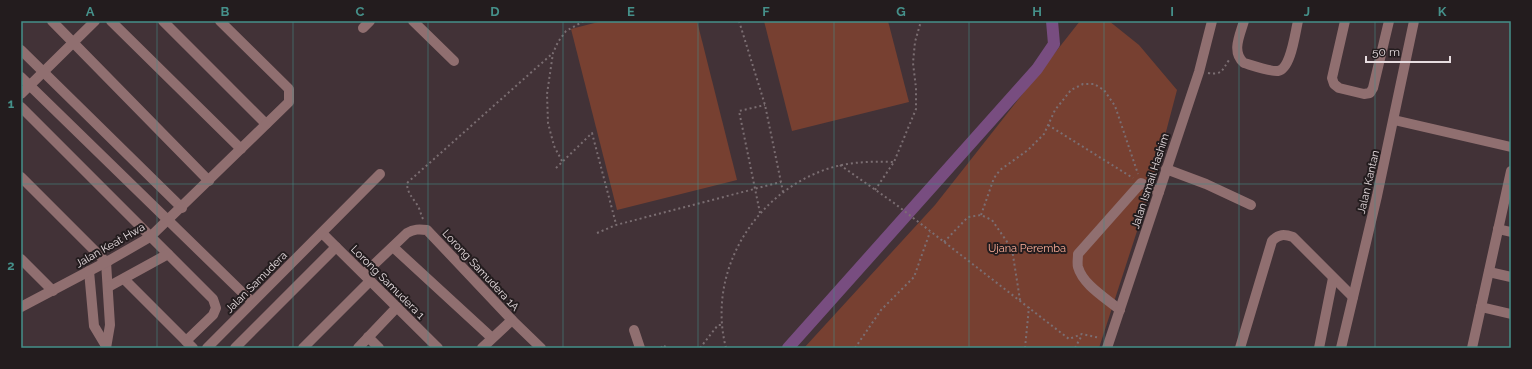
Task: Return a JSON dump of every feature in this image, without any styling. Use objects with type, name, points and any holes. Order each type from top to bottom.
[{"type":"street","points":[[52,21],[209,181]]},
{"type":"street","points":[[21,94],[95,21]]},
{"type":"street","points":[[111,21],[241,149]]},
{"type":"street","points":[[163,21],[266,124]]},
{"type":"street","name":"Jalan Keat Hwa","points":[[21,308],[150,237],[169,221],[289,102],[289,90],[220,21]]},
{"type":"street","points":[[413,21],[454,61]]},
{"type":"street","name":"Jalan Ismail Hashim","points":[[1108,344],[1200,72],[1212,21]]},
{"type":"street","points":[[1244,21],[1237,46],[1236,52],[1238,56],[1244,63],[1277,71],[1284,68],[1288,62],[1298,21]]},
{"type":"street","points":[[1345,21],[1332,78],[1334,84],[1339,88],[1364,94],[1370,93],[1373,88],[1389,21]]},
{"type":"street","name":"Jalan Kantan","points":[[1341,348],[1394,120],[1414,21]]},
{"type":"street","points":[[21,50],[182,208]]},
{"type":"street","points":[[21,77],[252,302]]},
{"type":"street","points":[[21,107],[213,299],[216,308],[213,315],[189,345],[124,279]]},
{"type":"street","points":[[1394,120],[1511,147]]},
{"type":"street","points":[[1166,169],[1206,184],[1251,205]]},
{"type":"street","points":[[1472,348],[1498,229],[1508,195],[1511,171]]},
{"type":"street","name":"Jalan Samudera","points":[[207,348],[380,174]]},
{"type":"street","points":[[21,177],[106,262],[110,325],[106,347]]},
{"type":"street","points":[[1120,310],[1087,283],[1081,275],[1078,266],[1078,254],[1141,183],[1159,192]]},
{"type":"street","points":[[303,348],[393,247],[407,233],[419,229]]},
{"type":"street","name":"Lorong Samudera 1A","points":[[419,229],[427,230],[512,320],[541,348]]},
{"type":"street","points":[[1498,229],[1511,232]]},
{"type":"street","name":"Lorong Samudera 1","points":[[322,233],[438,348]]},
{"type":"street","points":[[1240,348],[1272,241],[1276,237],[1282,235],[1293,236],[1353,297]]},
{"type":"street","points":[[235,348],[336,247]]},
{"type":"street","points":[[393,247],[492,338]]},
{"type":"street","points":[[108,287],[168,254]]},
{"type":"street","points":[[21,259],[53,291]]},
{"type":"street","points":[[89,271],[94,326],[106,347]]},
{"type":"street","points":[[1489,272],[1511,277]]},
{"type":"street","points":[[1319,348],[1333,278]]},
{"type":"street","points":[[358,348],[397,307]]},
{"type":"street","points":[[1481,307],[1511,314]]},
{"type":"street","points":[[482,348],[512,320]]},
{"type":"street","points":[[634,330],[640,348]]},
{"type":"street","points":[[368,337],[379,348]]},
{"type":"path","points":[[419,229],[423,219],[419,208],[406,189],[406,183],[553,53],[566,31],[584,21]]},
{"type":"path","points":[[740,21],[765,105],[783,192]]},
{"type":"path","points":[[875,190],[894,162],[916,110],[916,88],[913,63],[915,42],[922,21]]},
{"type":"path","points":[[553,53],[547,94],[548,123],[554,146],[562,161]]},
{"type":"path","points":[[1200,72],[1210,74],[1219,73],[1223,71],[1230,60],[1238,56]]},
{"type":"path","points":[[981,215],[994,178],[1000,170],[1028,150],[1044,134],[1055,110],[1071,90],[1083,84],[1094,84],[1104,90],[1115,106],[1141,183]]},
{"type":"path","points":[[760,213],[739,111],[765,105]]},
{"type":"path","points":[[1048,125],[1141,183]]},
{"type":"path","points":[[556,168],[592,133],[616,224]]},
{"type":"path","points":[[726,348],[723,325],[726,276],[734,254],[745,232],[760,213],[783,192],[800,180],[820,171],[840,165],[867,161],[894,162]]},
{"type":"path","points":[[840,165],[894,203],[1069,339],[1082,334],[1108,344]]},
{"type":"path","points":[[597,233],[616,224],[781,182]]},
{"type":"path","points":[[944,242],[968,217],[981,215],[992,220],[1012,249],[1020,301]]},
{"type":"path","points":[[855,348],[881,310],[914,277],[930,231]]},
{"type":"path","points":[[1025,348],[1029,307]]},
{"type":"path","points":[[700,348],[718,326],[723,325]]},
{"type":"path","points":[[1075,348],[1082,334]]},
{"type":"path","points":[[661,348],[663,345],[666,348]]},
{"type":"green space","points":[[602,21],[697,21],[737,180],[617,210],[571,29]]},
{"type":"green space","points":[[764,21],[888,21],[909,102],[792,131]]},
{"type":"green space","name":"Ujana Peremba","points":[[1080,21],[1109,21],[1139,45],[1177,90],[1152,185],[1099,348],[804,348],[935,205]]},
{"type":"waterway","points":[[788,348],[1037,69],[1054,44],[1052,21]]}]
